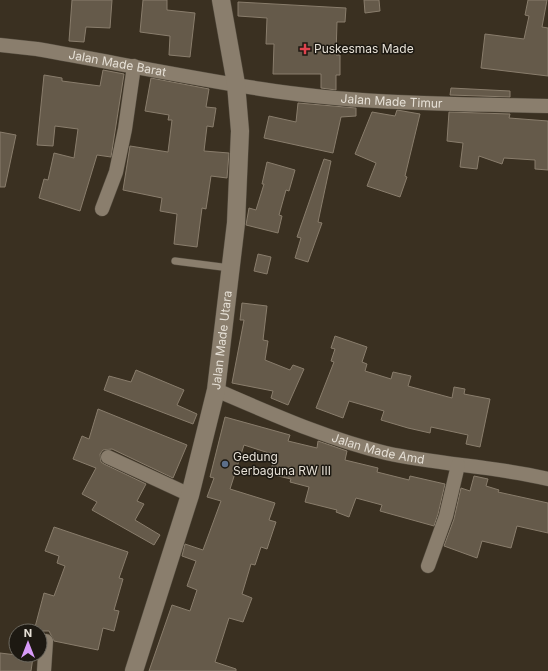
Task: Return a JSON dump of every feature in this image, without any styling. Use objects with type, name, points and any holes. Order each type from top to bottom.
[{"type":"street","name":"Jalan Made Utara","points":[[134,671],[190,495],[216,390],[236,223],[240,131],[236,84],[221,0]]},
{"type":"street","name":"Jalan Made Barat","points":[[0,45],[37,49],[236,84]]},
{"type":"street","points":[[102,209],[116,172],[125,129],[134,66]]},
{"type":"street","name":"Jalan Made Timur","points":[[236,84],[261,89],[328,97],[448,104],[548,106]]},
{"type":"street","name":"Jalan Made Amd","points":[[216,390],[342,442],[388,453],[458,465],[522,472],[548,479]]},
{"type":"street","points":[[108,457],[190,495]]},
{"type":"street","points":[[428,566],[446,516],[458,465]]},
{"type":"lane","points":[[175,261],[230,268]]},
{"type":"building","points":[[72,0],[112,0],[110,28],[86,27],[84,42],[69,41]]},
{"type":"building","points":[[143,0],[167,0],[167,10],[195,13],[190,57],[169,55],[170,36],[140,32]]},
{"type":"building","points":[[364,0],[379,0],[380,11],[365,13]]},
{"type":"building","points":[[528,0],[547,0],[542,27],[548,28],[548,76],[481,68],[485,34],[524,39],[529,16],[525,15]]},
{"type":"building","points":[[238,2],[346,8],[345,22],[337,22],[336,55],[340,55],[340,75],[336,75],[336,90],[321,88],[321,74],[273,74],[274,44],[266,44],[267,18],[238,16]]},
{"type":"building","points":[[103,70],[124,74],[111,157],[97,155],[80,211],[39,198],[44,179],[48,180],[54,153],[74,158],[78,129],[55,126],[53,146],[37,145],[44,75],[62,78],[62,81],[100,86]]},
{"type":"building","points":[[151,78],[209,89],[206,107],[216,108],[213,127],[207,126],[204,151],[229,153],[227,178],[211,176],[206,209],[202,208],[197,247],[174,244],[177,214],[160,211],[162,198],[123,190],[130,146],[168,152],[172,120],[168,120],[169,115],[145,111]]},
{"type":"building","points":[[451,88],[510,91],[510,97],[450,95]]},
{"type":"building","points":[[298,103],[356,108],[356,116],[341,117],[333,153],[264,138],[269,116],[296,122]]},
{"type":"building","points":[[397,110],[420,114],[405,176],[407,177],[400,197],[367,186],[376,163],[355,154],[372,112],[395,116]]},
{"type":"building","points":[[449,112],[510,114],[509,118],[548,121],[548,170],[535,169],[535,160],[504,158],[502,164],[479,156],[477,169],[460,167],[463,143],[447,141]]},
{"type":"building","points":[[0,132],[16,135],[5,187],[0,187]]},
{"type":"building","points":[[324,159],[331,161],[318,222],[322,223],[308,262],[295,258],[301,238],[297,237]]},
{"type":"building","points":[[267,162],[295,170],[289,191],[286,190],[279,215],[282,216],[278,233],[246,225],[249,208],[256,210],[264,184],[262,184]]},
{"type":"building","points":[[258,254],[271,257],[267,274],[254,271]]},
{"type":"building","points":[[242,303],[267,306],[263,340],[268,341],[265,360],[290,370],[293,365],[304,369],[288,405],[271,398],[273,391],[232,383],[244,320],[240,320]]},
{"type":"building","points":[[335,336],[367,347],[362,362],[367,364],[365,371],[391,379],[393,372],[411,376],[408,386],[452,398],[454,387],[465,389],[464,394],[490,399],[480,447],[466,444],[468,435],[431,427],[430,433],[408,428],[381,420],[384,411],[349,401],[343,418],[316,408],[334,362],[331,361],[335,349],[331,348]]},
{"type":"building","points":[[136,370],[184,390],[177,405],[197,414],[193,424],[104,390],[109,376],[131,382]]},
{"type":"building","points":[[98,409],[187,445],[173,478],[112,449],[103,450],[100,454],[101,462],[104,464],[146,484],[137,501],[144,504],[135,520],[160,535],[154,545],[92,510],[97,502],[82,494],[96,468],[73,459],[82,436],[89,439]]},
{"type":"building","points":[[225,417],[290,435],[288,441],[317,448],[318,441],[347,451],[345,460],[378,468],[377,472],[409,480],[410,476],[445,484],[438,514],[434,526],[380,511],[382,505],[356,498],[349,517],[336,512],[337,510],[305,502],[309,487],[290,482],[291,479],[270,474],[275,455],[244,445],[230,489],[275,503],[269,520],[276,522],[267,549],[261,547],[255,565],[251,564],[242,594],[252,598],[243,622],[229,618],[215,662],[236,669],[236,671],[149,671],[172,605],[190,611],[197,590],[187,586],[196,561],[182,556],[185,544],[203,550],[221,501],[207,497],[214,478],[210,477]]},
{"type":"building","points":[[474,476],[488,479],[486,486],[499,490],[498,492],[548,503],[548,533],[517,526],[511,548],[482,541],[477,558],[444,546],[454,519],[461,488],[470,491]]},
{"type":"building","points":[[54,527],[128,552],[119,578],[123,579],[114,610],[119,611],[114,631],[103,628],[98,650],[54,641],[48,631],[48,623],[36,623],[44,593],[54,596],[65,566],[57,563],[59,556],[45,551]]},
{"type":"building","points":[[0,653],[8,654],[8,663],[32,663],[31,671],[0,671]]},
{"type":"place","name":"Puskesmas Made","points":[[305,49]]},
{"type":"place","name":"Gedung Serbaguna RW III","points":[[225,464]]}]
